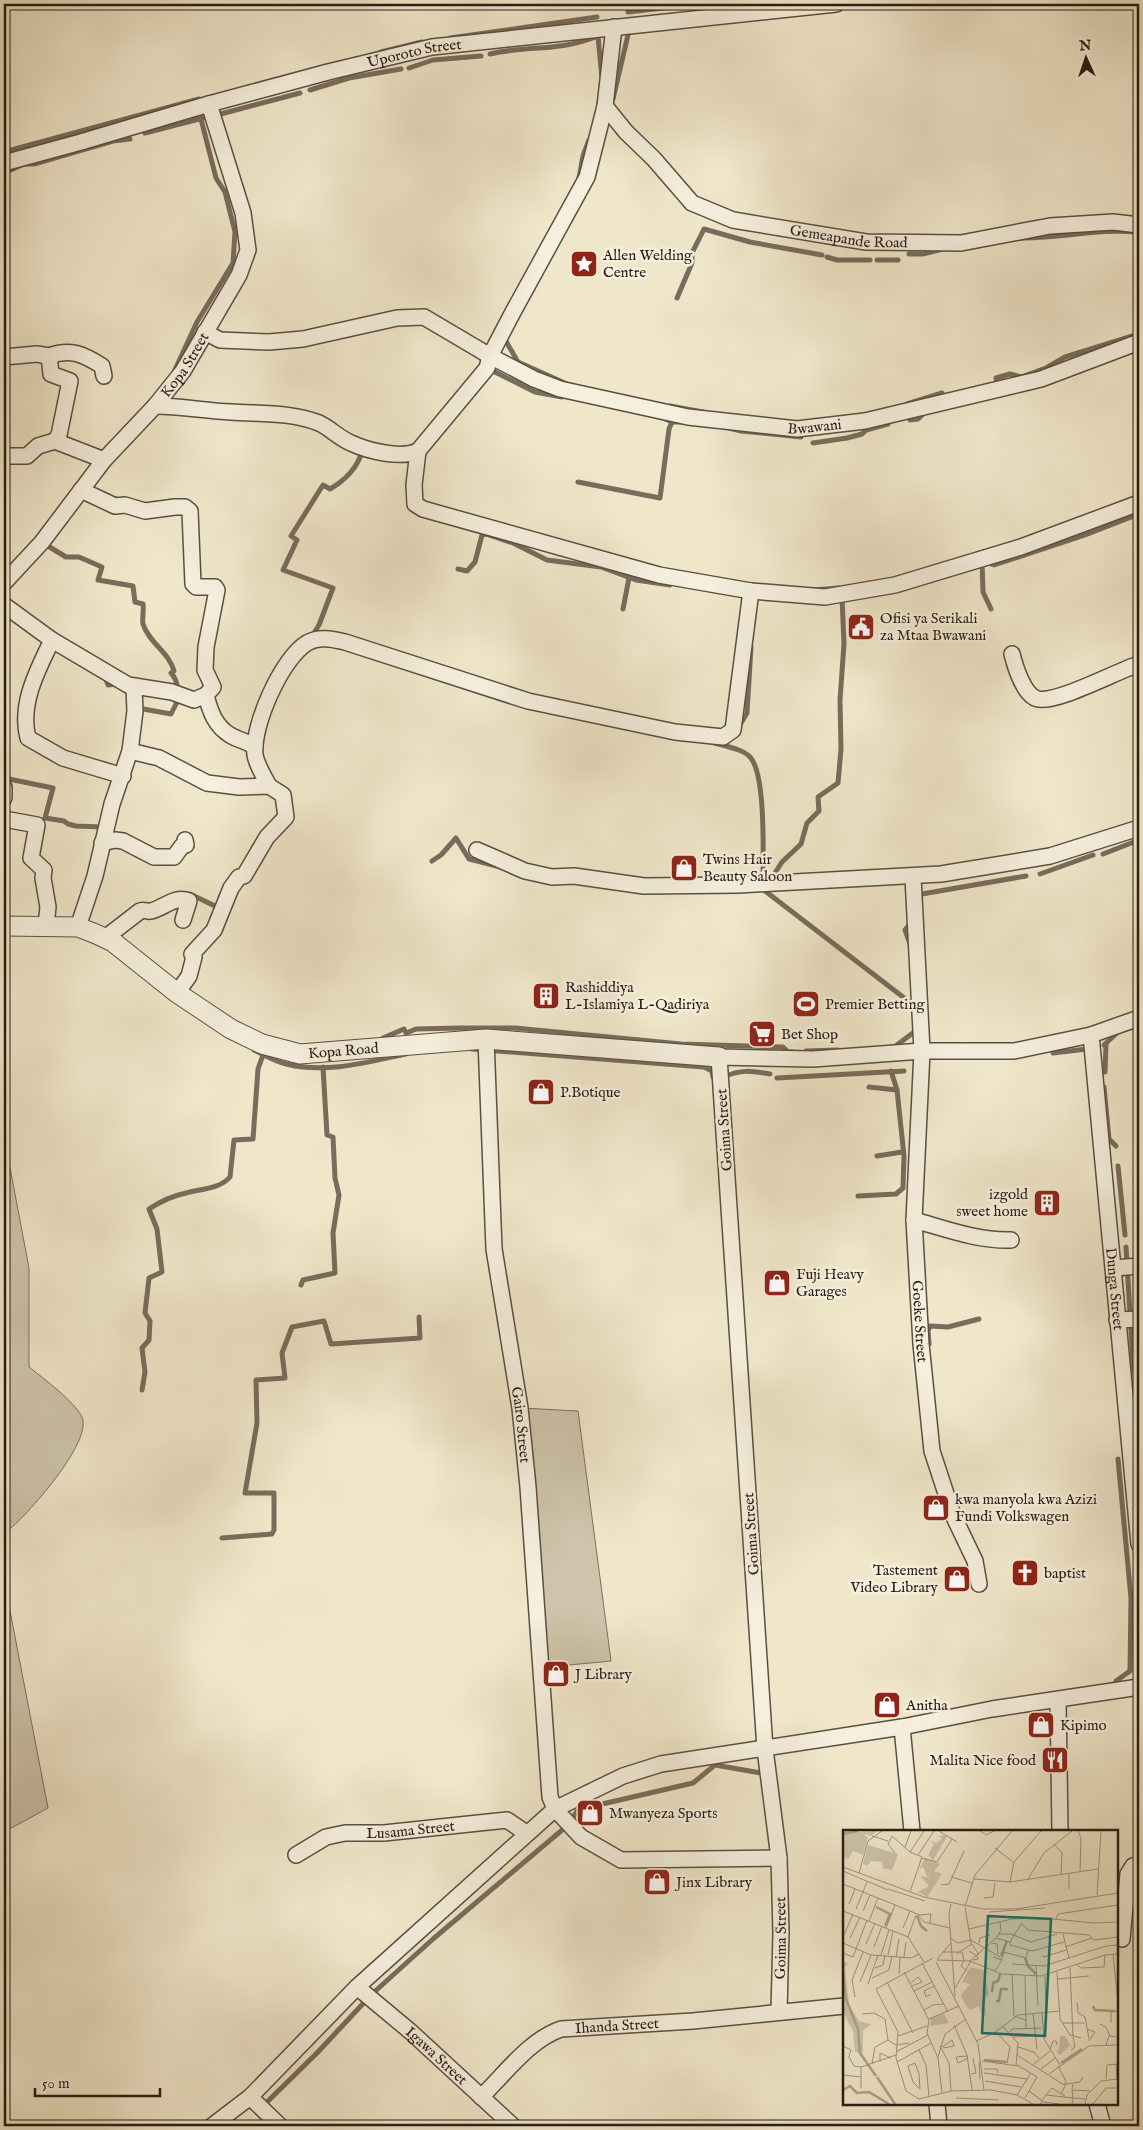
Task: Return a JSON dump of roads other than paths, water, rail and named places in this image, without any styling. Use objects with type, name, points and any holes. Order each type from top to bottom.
[{"type":"street","name":"Uporoto Street","points":[[4,163],[209,104],[328,72],[432,47],[836,4]]},
{"type":"street","points":[[614,27],[605,106],[587,177],[490,356],[487,368],[418,451],[415,504],[423,509],[659,575],[751,591],[825,596],[896,585],[1021,547],[1139,503]]},
{"type":"street","name":"Kopa Street","points":[[4,583],[42,542],[104,460],[155,406],[182,370],[239,275],[248,250],[243,213],[209,104]]},
{"type":"street","name":"Gemeapande Road","points":[[605,106],[626,132],[674,180],[692,203],[733,220],[876,242],[961,243],[1050,226],[1113,222],[1139,225]]},
{"type":"street","name":"Bwawani","points":[[205,332],[220,340],[269,342],[303,339],[391,319],[415,316],[428,319],[443,331],[534,379],[591,398],[734,424],[797,429],[865,421],[1041,380],[1139,342]]},
{"type":"street","points":[[4,357],[36,354],[48,356],[60,352],[70,352],[102,366],[104,376]]},
{"type":"street","points":[[48,356],[50,374],[70,381],[59,435],[56,440]]},
{"type":"street","points":[[155,406],[187,406],[230,412],[295,416],[325,426],[350,443],[359,446],[399,454],[418,451]]},
{"type":"street","points":[[4,456],[27,456],[38,446],[56,440],[104,460]]},
{"type":"street","points":[[4,605],[52,640],[102,669],[117,680],[134,687],[160,690],[194,700],[206,695],[213,687],[205,670],[206,647],[217,590],[215,587],[196,587],[193,584],[190,511],[185,507],[145,511],[125,506],[115,506],[81,490]]},
{"type":"street","points":[[269,786],[258,764],[255,747],[265,709],[280,675],[295,653],[308,643],[319,639],[345,642],[528,701],[675,732],[723,737],[733,730],[751,591]]},
{"type":"street","points":[[52,640],[29,691],[26,726],[28,738],[63,758],[123,776]]},
{"type":"street","points":[[1012,654],[1016,670],[1029,694],[1037,699],[1048,699],[1139,664]]},
{"type":"street","points":[[78,927],[95,876],[112,804],[123,776],[130,750],[135,711],[134,687]]},
{"type":"street","points":[[206,695],[214,719],[220,726],[230,735],[243,739],[255,747]]},
{"type":"street","points":[[130,750],[160,758],[207,783],[240,787],[269,786],[283,794],[285,799],[286,817],[267,837],[244,876],[236,879],[214,930],[192,954],[194,957],[189,976],[177,993]]},
{"type":"street","points":[[4,787],[4,798]]},
{"type":"street","points":[[4,819],[37,825],[31,858],[44,870],[43,878],[48,907],[46,925]]},
{"type":"street","points":[[477,850],[525,871],[552,877],[574,876],[644,886],[756,884],[913,876],[1050,856],[1139,828]]},
{"type":"street","points":[[102,843],[115,840],[123,841],[154,857],[168,858],[174,857],[182,846],[186,845],[185,840]]},
{"type":"street","name":"Goeke Street","points":[[913,876],[922,1051],[914,1220],[921,1344],[932,1451],[953,1515],[975,1562],[978,1584]]},
{"type":"street","points":[[105,938],[140,911],[149,912],[170,902],[184,899],[189,902],[183,920]]},
{"type":"street","name":"Kopa Road","points":[[4,926],[46,925],[78,927],[105,938],[133,957],[177,993],[231,1029],[262,1044],[300,1054],[486,1039],[719,1057]]},
{"type":"street","points":[[719,1057],[812,1059],[922,1051],[1014,1050],[1091,1035],[1139,1018]]},
{"type":"street","name":"Dunga Street","points":[[1091,1035],[1139,1544]]},
{"type":"street","name":"Gairo Street","points":[[486,1039],[494,1249],[521,1417],[528,1487],[550,1797],[555,1809]]},
{"type":"street","name":"Goima Street","points":[[719,1057],[766,1749],[779,1858],[781,1933],[779,2012]]},
{"type":"street","points":[[914,1220],[971,1236],[996,1241],[1011,1240]]},
{"type":"street","points":[[1114,1268],[1139,1266]]},
{"type":"street","points":[[1117,1320],[1139,1319]]},
{"type":"street","points":[[212,2126],[250,2097],[357,1987],[526,1833],[555,1809],[623,1776],[661,1764],[766,1749],[902,1727],[992,1709],[1139,1687]]},
{"type":"street","points":[[1058,1700],[1060,1830]]},
{"type":"street","points":[[902,1727],[912,1830]]},
{"type":"street","points":[[555,1809],[581,1837],[621,1860],[779,1858]]},
{"type":"street","name":"Lusama Street","points":[[296,1855],[326,1837],[345,1834],[506,1820],[526,1833]]},
{"type":"street","points":[[1122,1939],[1128,1874],[1130,1868],[1139,1865]]},
{"type":"street","name":"Igawa Street","points":[[357,1987],[412,2032],[513,2126]]},
{"type":"street","name":"Ihanda Street","points":[[481,2097],[534,2045],[549,2033],[561,2029],[693,2021],[843,2006]]},
{"type":"street","points":[[250,2097],[280,2126]]},
{"type":"street","points":[[937,2105],[939,2126]]},
{"type":"street","points":[[1097,2105],[1103,2126]]},
{"type":"waterway","points":[[628,12],[698,4]]},
{"type":"waterway","points":[[450,38],[597,17]]},
{"type":"waterway","points":[[613,99],[628,35]]},
{"type":"waterway","points":[[490,54],[570,44],[598,36],[602,79]]},
{"type":"waterway","points":[[381,52],[422,42]]},
{"type":"waterway","points":[[409,68],[433,60],[481,56]]},
{"type":"waterway","points":[[310,90],[349,78],[401,69]]},
{"type":"waterway","points":[[213,116],[300,93]]},
{"type":"waterway","points":[[4,152],[199,99]]},
{"type":"waterway","points":[[145,133],[203,118]]},
{"type":"waterway","points":[[173,374],[197,322],[233,263],[235,232],[225,192],[216,178],[201,119]]},
{"type":"waterway","points":[[4,173],[24,164],[34,164],[113,141],[130,139]]},
{"type":"waterway","points":[[579,178],[583,156],[589,140]]},
{"type":"waterway","points":[[677,298],[692,263],[692,253],[704,229],[750,242],[822,255]]},
{"type":"waterway","points":[[1020,238],[1107,231],[1136,232]]},
{"type":"waterway","points":[[909,254],[923,254],[943,249]]},
{"type":"waterway","points":[[827,257],[837,260],[870,260]]},
{"type":"waterway","points":[[877,260],[898,260]]},
{"type":"waterway","points":[[991,385],[997,383],[996,378],[1010,374],[1021,377],[1046,368],[1065,357],[1139,334]]},
{"type":"waterway","points":[[503,336],[518,362],[567,384]]},
{"type":"waterway","points":[[489,369],[535,392],[562,397]]},
{"type":"waterway","points":[[907,404],[942,393]]},
{"type":"waterway","points":[[670,406],[703,412]]},
{"type":"waterway","points":[[910,420],[918,419],[923,414],[923,410]]},
{"type":"waterway","points":[[663,418],[672,422]]},
{"type":"waterway","points":[[578,482],[660,498],[669,429],[672,422],[684,422]]},
{"type":"waterway","points":[[813,443],[847,438],[888,424]]},
{"type":"waterway","points":[[729,428],[801,437]]},
{"type":"waterway","points":[[312,636],[319,625],[333,588],[283,570],[297,540],[291,536],[323,485],[330,489],[345,478],[358,462],[362,450]]},
{"type":"waterway","points":[[991,609],[983,592],[982,561],[994,565],[1085,535],[1139,514]]},
{"type":"waterway","points":[[458,569],[467,571],[475,562],[482,535],[486,534],[513,543],[547,560],[601,567],[636,580],[670,585]]},
{"type":"waterway","points":[[43,543],[66,557],[79,557],[102,567],[98,580],[133,586],[135,602],[143,604],[143,624],[146,631],[168,658],[174,671],[171,673],[177,687],[176,702]]},
{"type":"waterway","points":[[623,609],[629,578]]},
{"type":"waterway","points":[[813,590],[839,588]]},
{"type":"waterway","points":[[769,879],[782,862],[801,844],[807,823],[819,811],[818,797],[838,783],[841,749],[840,700],[844,644],[842,597]]},
{"type":"waterway","points":[[738,728],[747,713],[751,647]]},
{"type":"waterway","points":[[105,676],[108,685],[118,684]]},
{"type":"waterway","points":[[138,708],[171,714],[177,702]]},
{"type":"waterway","points":[[711,742],[742,751],[750,757],[755,766],[761,797],[763,881]]},
{"type":"waterway","points":[[4,778],[53,788],[45,818],[64,821],[76,826],[102,827],[103,824]]},
{"type":"waterway","points":[[432,861],[441,855],[456,838],[469,859],[497,866]]},
{"type":"waterway","points":[[1103,854],[1139,840]]},
{"type":"waterway","points":[[1040,874],[1093,855]]},
{"type":"waterway","points":[[922,894],[1026,876]]},
{"type":"waterway","points":[[760,887],[916,1007]]},
{"type":"waterway","points":[[190,894],[217,907],[220,905]]},
{"type":"waterway","points":[[910,944],[905,930],[911,923]]},
{"type":"waterway","points":[[383,1038],[404,1029],[406,1033],[416,1029],[515,1028],[681,1044],[783,1047],[788,1052],[793,1052]]},
{"type":"waterway","points":[[893,1048],[918,1029]]},
{"type":"waterway","points":[[1104,1045],[1117,1033]]},
{"type":"waterway","points":[[1105,1072],[1106,1044]]},
{"type":"waterway","points":[[472,1049],[704,1067],[712,1071],[713,1077]]},
{"type":"waterway","points":[[1053,1053],[1087,1049]]},
{"type":"waterway","points":[[254,1050],[282,1063],[316,1068],[347,1066],[406,1054]]},
{"type":"waterway","points":[[806,1051],[838,1050]]},
{"type":"waterway","points":[[142,1390],[145,1372],[142,1348],[149,1340],[150,1321],[145,1313],[149,1278],[162,1272],[157,1229],[149,1209],[162,1201],[176,1196],[221,1184],[230,1177],[234,1140],[253,1139],[258,1069],[263,1055]]},
{"type":"waterway","points":[[301,1285],[303,1280],[335,1273],[333,1233],[339,1195],[335,1178],[333,1137],[327,1135],[323,1067]]},
{"type":"waterway","points":[[724,1077],[746,1071],[770,1074]]},
{"type":"waterway","points":[[858,1196],[896,1194],[903,1188],[904,1156],[897,1090],[891,1071]]},
{"type":"waterway","points":[[777,1078],[904,1071]]},
{"type":"waterway","points":[[869,1087],[897,1090]]},
{"type":"waterway","points":[[1104,1087],[1109,1139],[1116,1146]]},
{"type":"waterway","points":[[877,1156],[902,1152]]},
{"type":"waterway","points":[[1118,1166],[1125,1235]]},
{"type":"waterway","points":[[1126,1247],[1133,1363],[1136,1374],[1139,1412]]},
{"type":"waterway","points":[[222,1538],[272,1534],[274,1530],[274,1493],[245,1493],[257,1423],[256,1380],[285,1378],[282,1353],[292,1327],[324,1321],[331,1344],[420,1338],[419,1317]]},
{"type":"waterway","points":[[929,1344],[928,1331],[930,1326],[948,1327],[979,1319]]},
{"type":"waterway","points":[[1116,1681],[1130,1671],[1131,1598],[1118,1459]]},
{"type":"waterway","points":[[266,2103],[317,2053],[372,1994],[433,1939],[568,1825],[577,1811],[693,1783],[715,1765],[761,1773]]},
{"type":"place","name":"Allen Welding Centre","points":[[584,264]]},
{"type":"place","name":"Ofisi ya Serikali za Mtaa Bwawani","points":[[861,627]]},
{"type":"place","name":"Twins Hair Beauty Saloon","points":[[684,868]]},
{"type":"place","name":"Rashiddiya L-Islamiya L-Qadiriya","points":[[546,996]]},
{"type":"place","name":"Premier Betting","points":[[806,1004]]},
{"type":"place","name":"Bet Shop","points":[[762,1034]]},
{"type":"place","name":"P.Botique","points":[[541,1092]]},
{"type":"place","name":"izgold sweet home","points":[[1047,1203]]},
{"type":"place","name":"Fuji Heavy Garages","points":[[777,1283]]},
{"type":"place","name":"kwa manyola kwa Azizi Fundi Volkswagen","points":[[936,1508]]},
{"type":"place","name":"baptist","points":[[1025,1573]]},
{"type":"place","name":"Tastement Video Library","points":[[957,1579]]},
{"type":"place","name":"J Library","points":[[556,1674]]},
{"type":"place","name":"Anitha","points":[[887,1705]]},
{"type":"place","name":"Kipimo","points":[[1041,1725]]},
{"type":"place","name":"Malita Nice food","points":[[1055,1760]]},
{"type":"place","name":"Mwanyeza Sports","points":[[590,1813]]},
{"type":"place","name":"Jinx Library","points":[[657,1882]]}]
